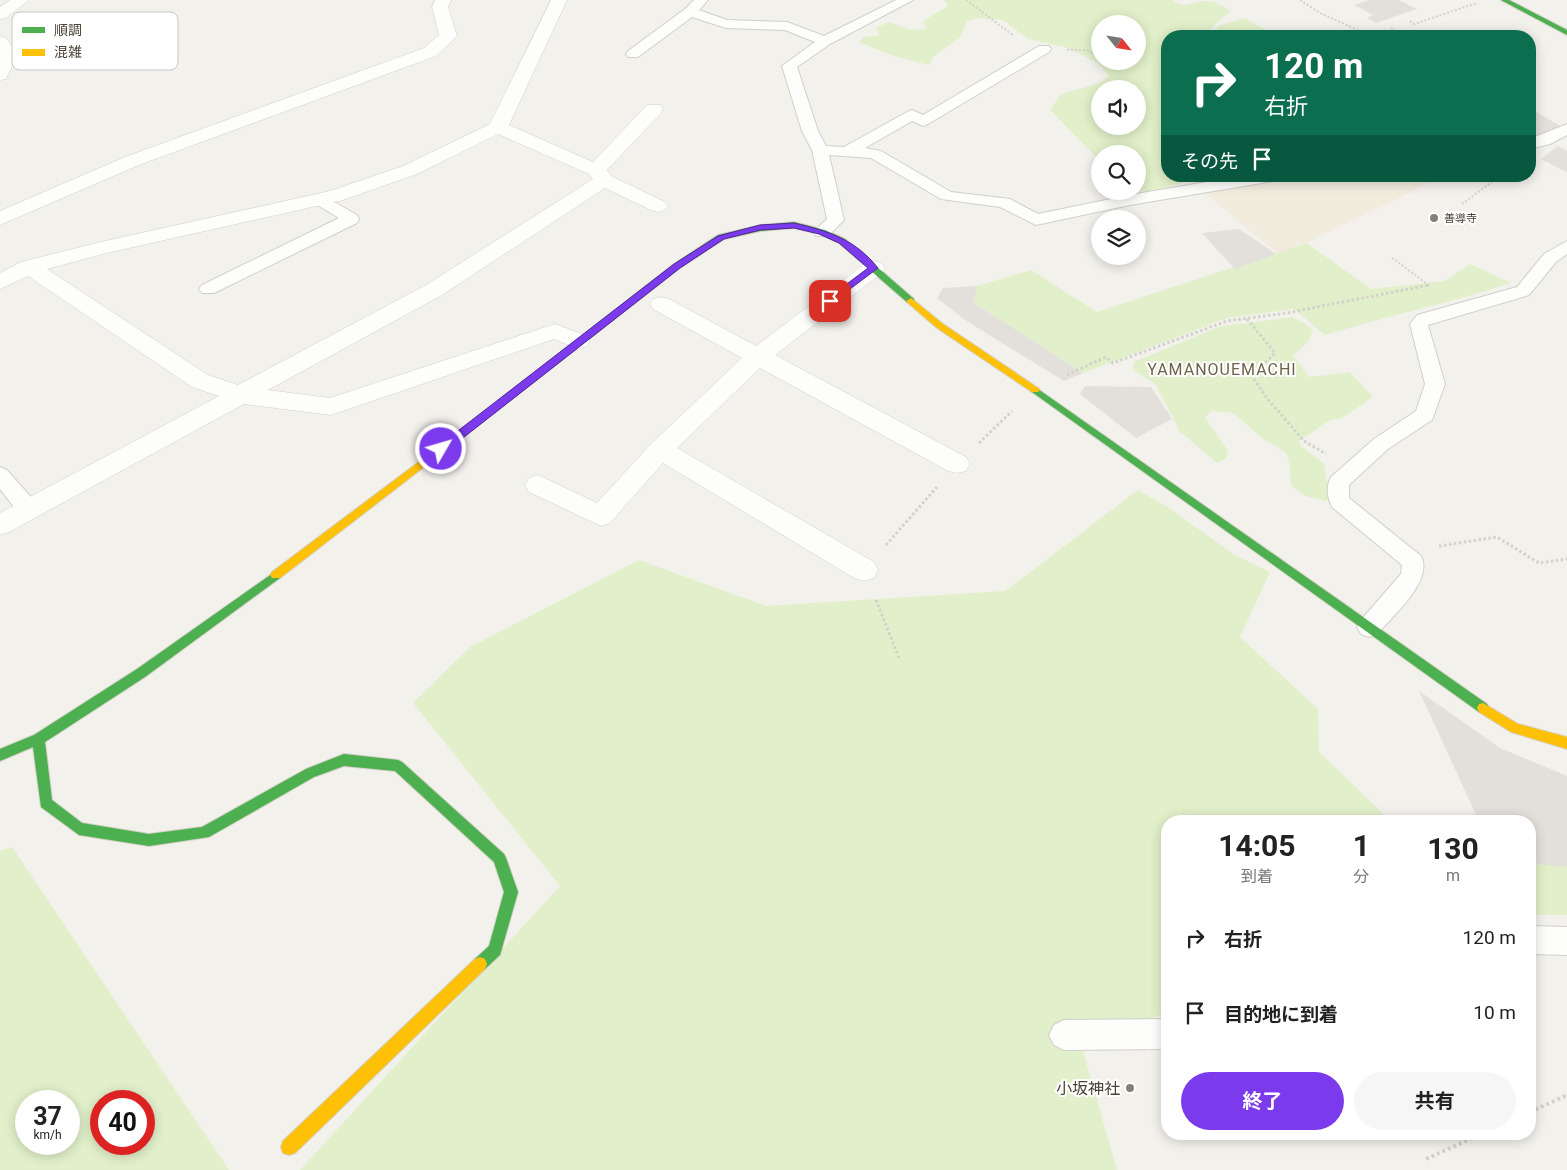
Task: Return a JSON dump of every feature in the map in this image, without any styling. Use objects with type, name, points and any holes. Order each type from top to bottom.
[{"type":"main road","points":[[1504,0],[1567,33]]},
{"type":"main road","points":[[0,755],[38,739],[141,673],[237,604],[395,486],[677,266],[721,238],[760,228],[794,225],[822,232],[842,241],[940,326],[1035,390],[1514,728],[1567,742]]},
{"type":"main road","points":[[38,739],[46,803],[79,829],[149,840],[204,833],[310,773],[344,760],[398,766],[499,858],[511,892],[495,950],[289,1147]]},
{"type":"street","points":[[0,14],[21,0]]},
{"type":"street","points":[[0,218],[132,161],[430,52],[448,36],[440,7],[443,0]]},
{"type":"street","points":[[0,282],[30,267],[105,247],[320,199],[410,170],[498,127],[559,0]]},
{"type":"street","points":[[0,42],[9,54],[0,74]]},
{"type":"street","points":[[0,525],[434,290],[600,175],[654,109]]},
{"type":"street","points":[[498,127],[600,175],[658,206]]},
{"type":"street","points":[[30,267],[200,381],[241,395],[331,407],[555,331],[579,341]]},
{"type":"street","points":[[538,485],[601,516],[660,450],[757,357],[874,268]]},
{"type":"street","points":[[661,304],[957,464]]},
{"type":"street","points":[[660,450],[864,570]]},
{"type":"lane","points":[[633,54],[690,12],[701,0]]},
{"type":"lane","points":[[822,232],[836,220],[820,150],[810,131],[789,66],[825,41],[906,0]]},
{"type":"lane","points":[[690,12],[726,24],[787,26],[825,41]]},
{"type":"lane","points":[[847,152],[912,115],[923,121],[1044,50]]},
{"type":"lane","points":[[1536,143],[1544,141],[1567,129]]},
{"type":"lane","points":[[820,150],[875,154],[947,196],[1004,203],[1036,220],[1130,200],[1236,182]]},
{"type":"lane","points":[[208,289],[351,219],[320,199]]},
{"type":"lane","points":[[1369,627],[1412,577],[1413,562],[1339,501],[1338,482],[1382,444],[1425,414],[1434,384],[1419,324],[1423,319],[1523,291],[1550,258],[1567,246]]},
{"type":"lane","points":[[0,475],[29,510]]},
{"type":"lane","points":[[1536,940],[1567,941]]},
{"type":"lane","points":[[1064,1035],[1161,1034]]},
{"type":"path","points":[[1300,0],[1320,13],[1358,30]]},
{"type":"path","points":[[1410,22],[1414,24],[1477,3]]},
{"type":"path","points":[[1462,204],[1492,182]]},
{"type":"path","points":[[899,658],[864,570],[957,464],[1035,390],[1106,357],[1112,363],[1227,321],[1287,313],[1430,286],[1392,258]]},
{"type":"path","points":[[1247,318],[1276,352],[1252,376],[1266,397],[1304,441]]},
{"type":"path","points":[[1413,562],[1429,547],[1497,537],[1523,555],[1539,563],[1567,559]]},
{"type":"path","points":[[1536,1109],[1567,1095]]},
{"type":"path","points":[[1426,1159],[1468,1140]]},
{"type":"shaded area","points":[[1369,0],[1399,0],[1417,9],[1376,23],[1367,18],[1373,15],[1354,5]]},
{"type":"shaded area","points":[[1536,112],[1560,126],[1538,136],[1536,135]]},
{"type":"shaded area","points":[[1558,146],[1567,151],[1567,172],[1541,159]]},
{"type":"shaded area","points":[[1261,182],[1431,182],[1307,243],[1278,254],[1206,194]]},
{"type":"shaded area","points":[[1239,229],[1276,254],[1235,269],[1202,233]]},
{"type":"shaded area","points":[[977,286],[974,303],[1083,373],[1064,381],[965,320],[937,298],[943,288]]},
{"type":"shaded area","points":[[1085,386],[1151,387],[1172,419],[1136,438],[1080,394]]},
{"type":"shaded area","points":[[1419,691],[1500,748],[1567,776],[1567,867],[1536,864],[1536,815],[1476,815]]},
{"type":"green space","points":[[944,0],[1172,0],[1184,5],[1205,1],[1219,4],[1231,11],[1209,30],[1161,30],[1161,182],[1184,182],[1147,193],[1146,145],[1091,145],[1091,152],[1050,110],[1061,94],[1091,85],[1091,135],[1146,135],[1146,80],[1103,80],[1109,76],[1104,70],[1146,70],[1146,15],[1091,15],[1091,60],[1065,47],[1028,39],[1003,20],[979,18],[967,21],[961,36],[933,57],[929,65],[893,56],[859,42],[864,37],[879,35],[876,28],[888,22],[912,30],[926,29],[923,21],[948,6]]},
{"type":"green space","points":[[1244,18],[1266,30],[1216,30],[1218,26]]},
{"type":"green space","points":[[1307,243],[1371,289],[1445,281],[1470,264],[1511,283],[1325,335],[1294,309],[1227,318],[1083,373],[974,303],[977,286],[1031,270],[1097,312]]},
{"type":"green space","points":[[1293,317],[1313,329],[1309,341],[1293,356],[1309,377],[1350,372],[1373,397],[1342,418],[1330,420],[1299,441],[1301,446],[1324,463],[1329,495],[1326,501],[1305,496],[1291,486],[1290,466],[1286,453],[1261,437],[1233,413],[1211,411],[1205,417],[1228,451],[1227,458],[1217,463],[1180,432],[1156,385],[1133,370],[1134,362],[1221,326]]},
{"type":"green space","points":[[1138,490],[1171,509],[1233,554],[1270,572],[1240,637],[1318,709],[1319,752],[1385,815],[1161,815],[1161,1015],[1080,1041],[1117,1170],[300,1170],[560,886],[413,703],[470,647],[639,560],[766,606],[1005,591]]},
{"type":"green space","points":[[12,847],[229,1170],[0,1170],[0,851]]},
{"type":"green space","points":[[1536,862],[1567,867],[1567,915],[1536,915]]},
{"type":"traffic: fast","points":[[1504,0],[1567,33]]},
{"type":"traffic: fast","points":[[500,404],[677,266],[721,237],[761,228],[794,225],[822,232],[842,241],[911,301]]},
{"type":"traffic: fast","points":[[1035,390],[1483,708]]},
{"type":"traffic: fast","points":[[0,755],[38,739],[141,673],[276,575]]},
{"type":"traffic: fast","points":[[38,739],[46,803],[79,829],[149,840],[204,833],[310,773],[344,760],[398,766],[499,858],[511,892],[495,950],[480,964]]},
{"type":"traffic: slow","points":[[911,301],[940,326],[1035,390]]},
{"type":"traffic: slow","points":[[276,575],[500,404]]},
{"type":"traffic: slow","points":[[1483,708],[1515,728],[1567,743]]},
{"type":"traffic: slow","points":[[289,1147],[480,964]]},
{"type":"place","name":"善導寺","points":[[1434,218]]},
{"type":"place","name":"小坂神社","points":[[1130,1088]]},
{"type":"district","name":"YAMANOUEMACHI","points":[[1222,369]]},
{"type":"route","points":[[441,449],[677,266],[721,238],[760,228],[794,225],[822,232],[842,241],[874,268],[830,301]]}]
